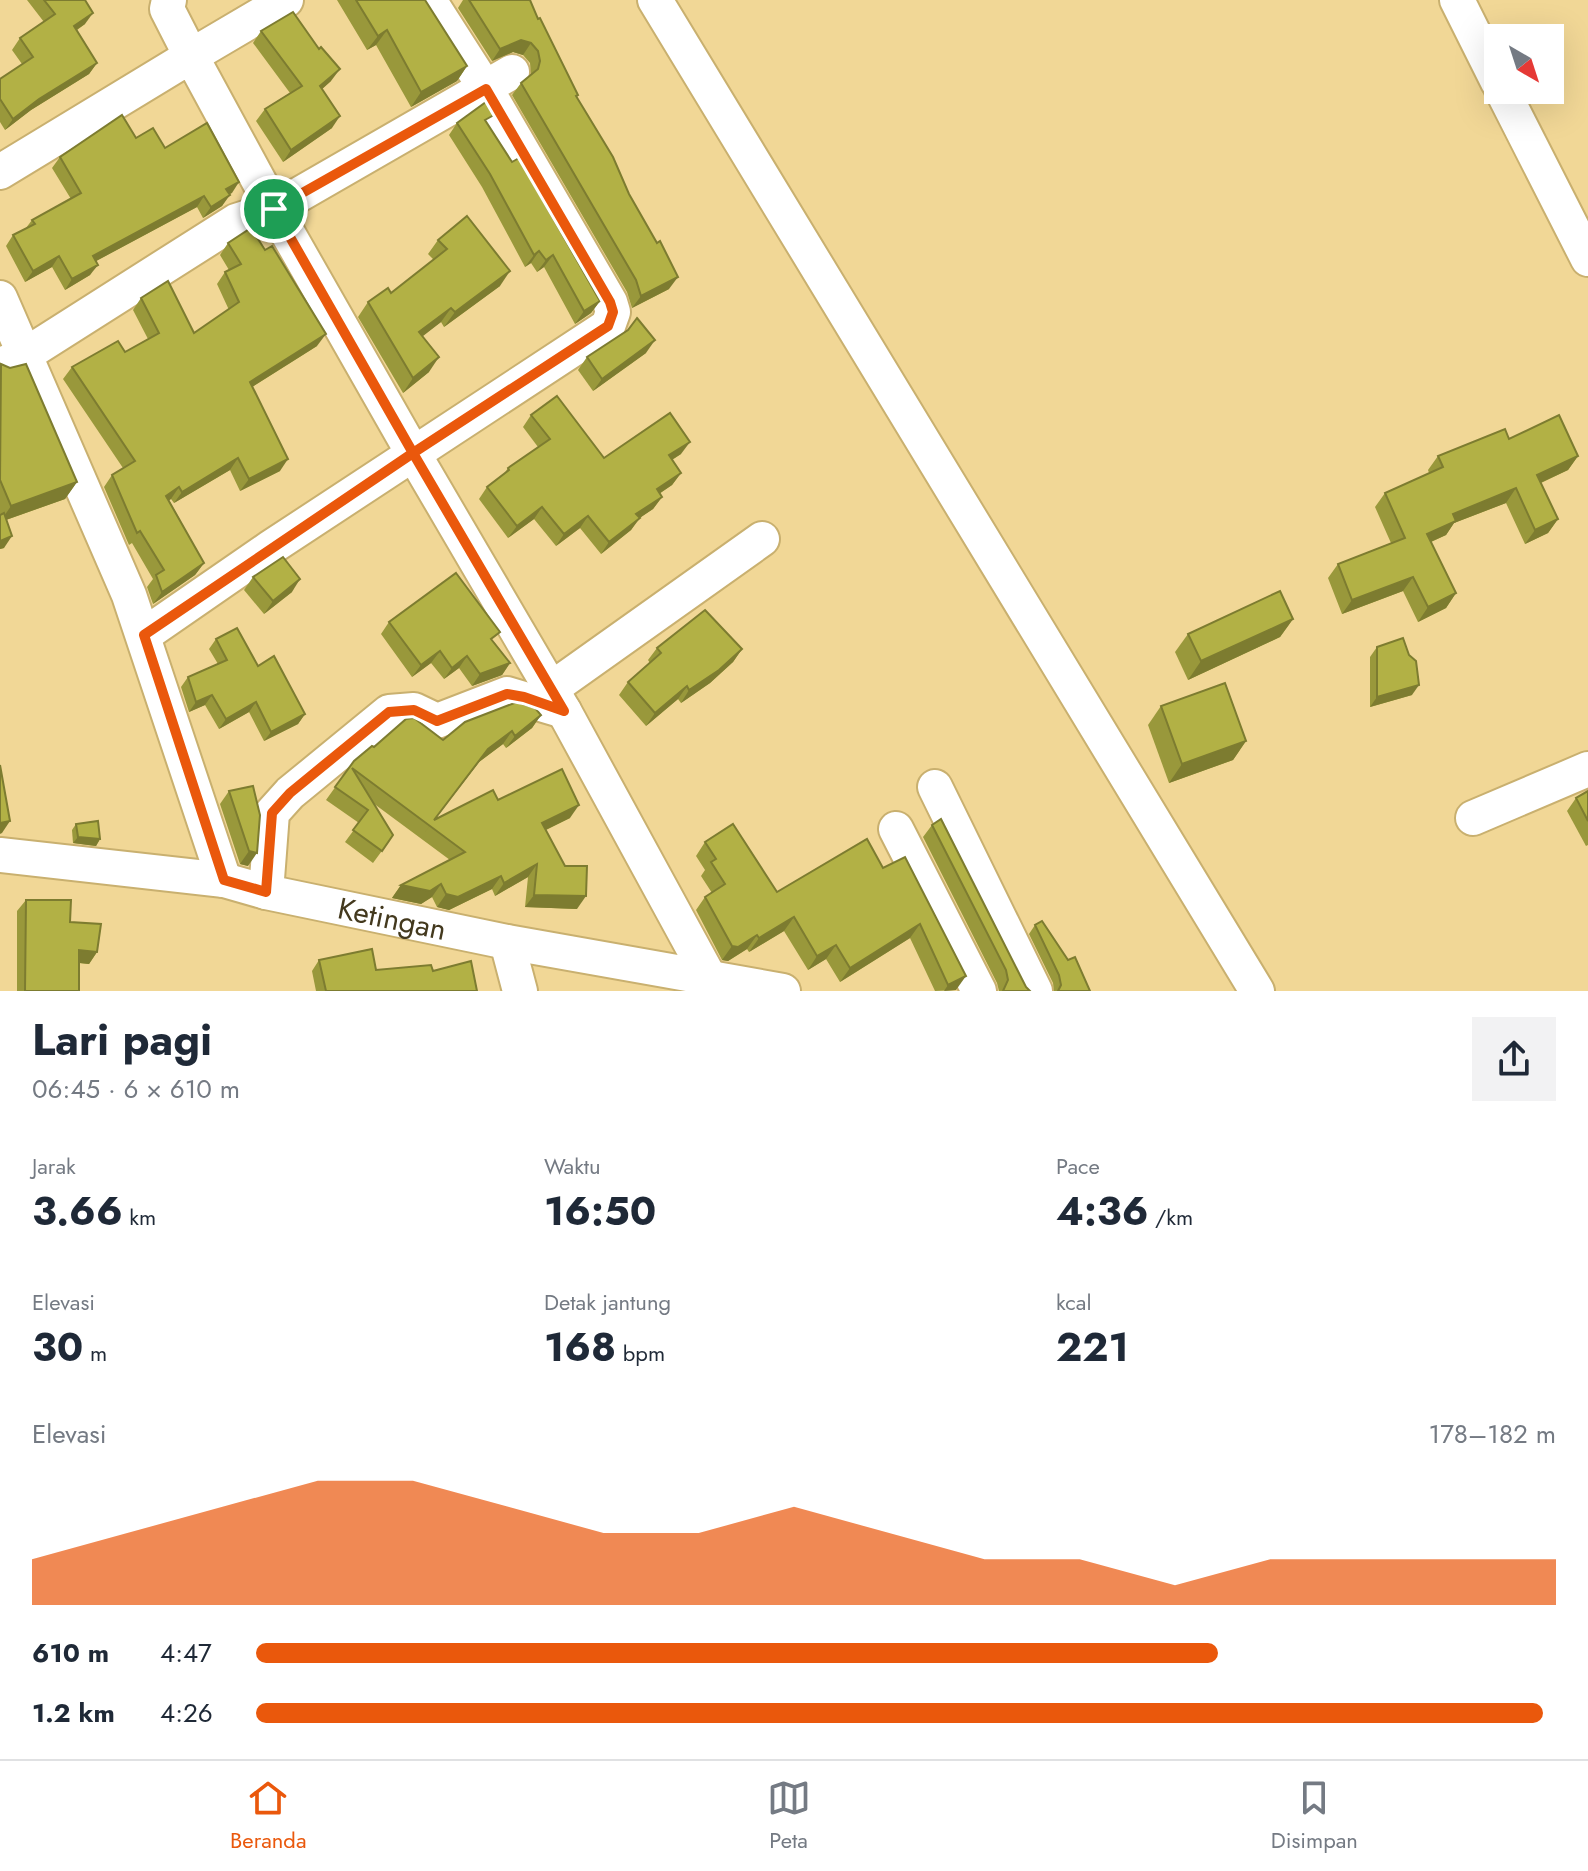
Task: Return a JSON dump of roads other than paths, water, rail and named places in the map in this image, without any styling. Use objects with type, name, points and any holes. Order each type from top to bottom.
[{"type":"street","points":[[169,0],[167,9],[274,209],[557,700],[711,984]]},
{"type":"street","points":[[0,172],[286,0]]},
{"type":"street","points":[[144,635],[608,326],[612,320],[610,302],[499,80],[429,0]]},
{"type":"street","points":[[655,0],[1257,991]]},
{"type":"street","points":[[1457,0],[1484,54]]},
{"type":"street","points":[[13,360],[236,221],[274,209],[499,80]]},
{"type":"street","points":[[1509,104],[1588,259]]},
{"type":"street","points":[[0,298],[13,360],[144,635],[224,880]]},
{"type":"street","points":[[266,892],[272,813],[290,793],[389,712],[414,710],[437,721],[507,694],[557,700],[762,539]]},
{"type":"street","points":[[1473,818],[1588,769]]},
{"type":"street","points":[[935,787],[1035,991]]},
{"type":"street","points":[[896,829],[979,991]]},
{"type":"street","name":"Ketingan","points":[[0,855],[224,880],[266,892],[711,984],[783,991]]},
{"type":"street","points":[[507,942],[520,991]]}]
